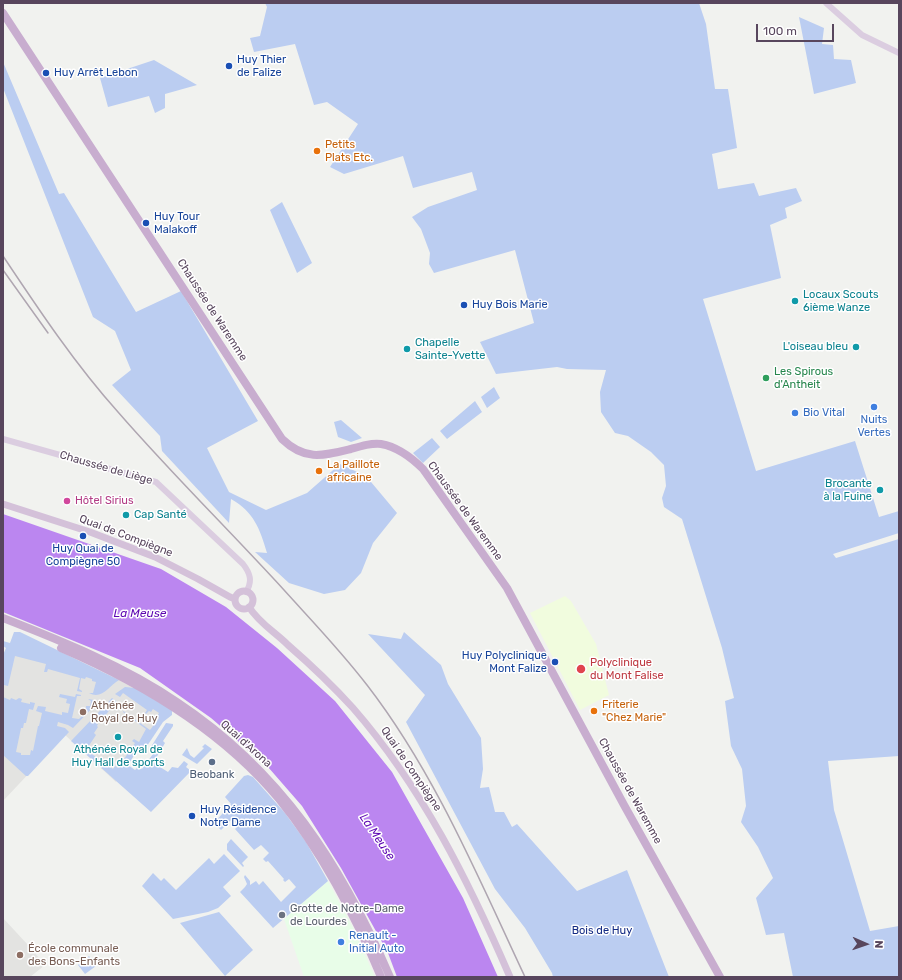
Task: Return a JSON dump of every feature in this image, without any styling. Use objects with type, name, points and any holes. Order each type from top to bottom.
[{"type":"main road","name":"Chaussée de Waremme","points":[[3,13],[282,439],[293,449],[312,455],[332,453],[365,444],[387,446],[399,450],[414,460],[427,474],[507,588],[624,805],[720,977]]},
{"type":"main road","name":"Quai de Compiègne","points":[[3,504],[90,532],[155,557],[235,599]]},
{"type":"main road","points":[[246,592],[250,594],[253,600],[249,607],[242,609],[238,606],[235,599],[239,593],[246,592]]},
{"type":"main road","name":"Quai de Compiègne","points":[[249,607],[260,622],[288,644],[343,697],[371,729],[405,776],[446,845],[474,899],[510,977]]},
{"type":"main road","name":"Quai d'Arona","points":[[3,618],[74,647],[145,682],[181,705],[243,754],[271,782],[322,849],[364,922],[390,977]]},
{"type":"main road","name":"Quai d'Arona","points":[[3,624],[64,649],[145,689],[178,710],[247,765],[278,798],[299,825],[332,879],[362,934],[382,977]]},
{"type":"street","points":[[826,3],[862,35],[899,53]]},
{"type":"street","name":"Chaussée de Liège","points":[[3,439],[156,482],[243,564],[249,572],[250,578],[249,588],[246,592]]},
{"type":"shaded area","name":"Polyclinique du Mont Falise","points":[[565,596],[571,601],[596,644],[609,695],[580,710],[530,613]]},
{"type":"shaded area","name":"Athénée Royal de Huy","points":[[14,635],[119,680],[167,706],[116,782],[65,735],[3,801],[3,659]]},
{"type":"shaded area","points":[[328,881],[352,926],[375,977],[304,977],[284,919]]},
{"type":"shaded area","name":"École communale des Bons-Enfants","points":[[3,918],[45,965],[30,977],[3,977]]},
{"type":"green space","points":[[265,3],[699,3],[706,24],[715,89],[728,89],[737,148],[712,154],[718,189],[754,183],[759,196],[796,188],[802,201],[785,208],[787,218],[770,225],[781,278],[703,299],[756,471],[855,441],[879,517],[899,511],[899,533],[833,554],[836,558],[899,539],[899,756],[828,761],[834,810],[870,931],[899,926],[899,977],[793,977],[784,933],[766,935],[756,898],[773,878],[758,847],[741,822],[746,806],[742,769],[731,746],[725,701],[734,698],[722,648],[682,519],[664,507],[662,498],[666,486],[664,465],[651,452],[628,436],[615,433],[601,412],[600,392],[606,370],[567,369],[557,367],[496,374],[480,342],[534,323],[515,250],[434,273],[429,264],[430,253],[421,229],[412,217],[428,207],[477,190],[472,172],[413,188],[403,156],[344,174],[330,167],[358,124],[327,102],[314,105],[295,44],[254,52],[250,38],[260,36],[267,7]]},
{"type":"green space","points":[[799,17],[824,28],[822,44],[833,45],[834,59],[851,60],[856,83],[814,94]]},
{"type":"green space","points":[[154,60],[197,85],[165,94],[165,108],[155,113],[149,96],[108,107],[100,78]]},
{"type":"green space","points":[[3,62],[59,194],[64,193],[136,312],[181,291],[258,421],[207,448],[229,492],[266,510],[307,493],[340,464],[366,476],[397,513],[373,543],[361,573],[345,590],[324,594],[289,583],[255,552],[267,553],[262,536],[251,515],[231,499],[229,523],[162,451],[160,436],[112,385],[131,370],[115,331],[93,317],[3,88]]},
{"type":"green space","points":[[282,202],[312,263],[297,273],[270,210]]},
{"type":"green space","points":[[494,387],[500,398],[487,408],[481,397]]},
{"type":"green space","points":[[475,401],[482,412],[447,439],[440,431]]},
{"type":"green space","points":[[341,420],[362,438],[351,442],[338,437],[334,422]]},
{"type":"green space","points":[[432,438],[440,447],[423,463],[413,453]]},
{"type":"green space","points":[[14,632],[20,632],[119,680],[102,694],[94,695],[89,693],[93,693],[96,682],[92,681],[92,679],[86,677],[85,679],[81,678],[79,689],[82,692],[77,691],[80,678],[48,669],[47,672],[44,672],[46,664],[15,656],[8,686],[4,685],[3,688],[3,655],[6,648],[3,646],[3,641],[10,643]]},
{"type":"green space","name":"Bois de Huy","points":[[404,632],[441,665],[448,684],[481,738],[483,769],[480,788],[489,787],[495,812],[504,812],[512,827],[517,824],[577,891],[627,870],[669,977],[553,977],[525,928],[495,889],[406,722],[425,695],[368,634],[401,639]]},
{"type":"green space","points":[[125,687],[135,688],[172,710],[172,715],[163,722],[143,752],[138,749],[128,765],[135,770],[138,767],[142,769],[153,754],[149,750],[166,723],[173,724],[173,726],[163,741],[165,743],[156,758],[160,760],[160,767],[168,772],[172,767],[178,768],[184,761],[188,764],[186,767],[191,771],[151,812],[71,741],[94,717],[96,719],[94,722],[98,724],[98,727],[94,733],[96,735],[86,750],[113,769],[115,766],[118,768],[135,743],[132,741],[134,739],[139,742],[146,729],[123,711],[150,730],[159,718],[157,717],[159,713],[153,709],[151,712],[149,711],[146,714],[145,713],[147,710],[123,693],[120,697],[115,694]]},
{"type":"green space","points":[[60,694],[75,697],[76,694],[81,695],[77,696],[72,718],[79,719],[86,712],[86,706],[90,706],[91,701],[88,699],[94,700],[97,703],[73,728],[58,722],[57,726],[65,728],[69,732],[28,776],[26,776],[3,755],[3,697],[10,700],[11,698],[16,700],[19,698],[22,699],[21,702],[30,704],[30,702],[35,703],[33,710],[29,709],[26,723],[24,723],[23,728],[21,728],[16,752],[21,753],[21,755],[30,755],[31,750],[33,751],[42,713],[36,711],[38,706],[46,707],[45,711],[62,715],[62,712],[68,713],[70,704],[66,703],[67,699],[59,697]]},
{"type":"green space","points":[[112,698],[122,706],[119,710],[113,706],[103,718],[97,714]]},
{"type":"green space","points":[[205,744],[212,749],[197,764],[182,755],[187,748],[190,755],[194,758],[204,748],[202,747]]},
{"type":"green space","points":[[248,775],[253,777],[285,813],[306,842],[328,881],[273,928],[240,892],[247,884],[244,877],[245,875],[250,881],[250,885],[256,881],[259,885],[263,881],[281,902],[296,887],[289,879],[285,882],[268,861],[266,862],[263,859],[269,853],[261,845],[254,850],[235,829],[238,826],[232,819],[221,830],[214,823],[231,804],[225,797],[244,776]]},
{"type":"green space","points":[[231,839],[248,857],[242,863],[244,866],[243,867],[227,850],[227,844]]},
{"type":"green space","points":[[224,854],[240,871],[223,887],[231,896],[218,908],[208,912],[173,919],[142,886],[153,873],[161,881],[164,878],[176,890],[209,858],[214,864]]},
{"type":"green space","points":[[219,912],[253,950],[225,976],[180,923]]},
{"type":"green space","points":[[89,956],[96,966],[85,974],[78,965]]},
{"type":"water","name":"La Meuse","points":[[3,514],[161,569],[226,607],[277,648],[335,701],[392,772],[463,898],[498,977],[397,977],[388,953],[341,868],[302,806],[268,767],[211,718],[140,668],[3,612]]},
{"type":"railway","points":[[3,256],[58,336],[102,394],[138,435],[316,625],[367,685],[414,754],[454,826],[525,977]]},
{"type":"railway","points":[[3,270],[48,333]]},
{"type":"place","name":"Huy Thier de Falize","points":[[229,66]]},
{"type":"place","name":"Huy Arrêt Lebon","points":[[46,73]]},
{"type":"place","name":"Petits Plats Etc.","points":[[317,151]]},
{"type":"place","name":"Huy Tour Malakoff","points":[[146,223]]},
{"type":"place","name":"Locaux Scouts 6ième Wanze","points":[[795,301]]},
{"type":"place","name":"Huy Bois Marie","points":[[464,305]]},
{"type":"place","name":"L'oiseau bleu","points":[[856,347]]},
{"type":"place","name":"Chapelle Sainte-Yvette","points":[[407,349]]},
{"type":"place","name":"Les Spirous d'Antheit","points":[[766,378]]},
{"type":"place","name":"Nuits Vertes","points":[[874,407]]},
{"type":"place","name":"Bio Vital","points":[[795,413]]},
{"type":"place","name":"La Paillote africaine","points":[[319,471]]},
{"type":"place","name":"Brocante à la Fuine","points":[[880,490]]},
{"type":"place","name":"Hôtel Sirius","points":[[67,501]]},
{"type":"place","name":"Cap Santé","points":[[126,515]]},
{"type":"place","name":"Huy Quai de Compiègne 50","points":[[83,536]]},
{"type":"place","name":"Huy Polyclinique Mont Falize","points":[[555,662]]},
{"type":"place","name":"Polyclinique du Mont Falise","points":[[581,669]]},
{"type":"place","name":"Friterie \"Chez Marie\"","points":[[594,711]]},
{"type":"place","name":"Athénée Royal de Huy","points":[[83,712]]},
{"type":"place","name":"Athénée Royal de Huy Hall de sports","points":[[118,737]]},
{"type":"place","name":"Beobank","points":[[212,762]]},
{"type":"place","name":"Huy Résidence Notre Dame","points":[[192,816]]},
{"type":"place","name":"Grotte de Notre-Dame de Lourdes","points":[[282,915]]},
{"type":"place","name":"Renault - Initial Auto","points":[[341,942]]},
{"type":"place","name":"École communale des Bons-Enfants","points":[[20,955]]}]
